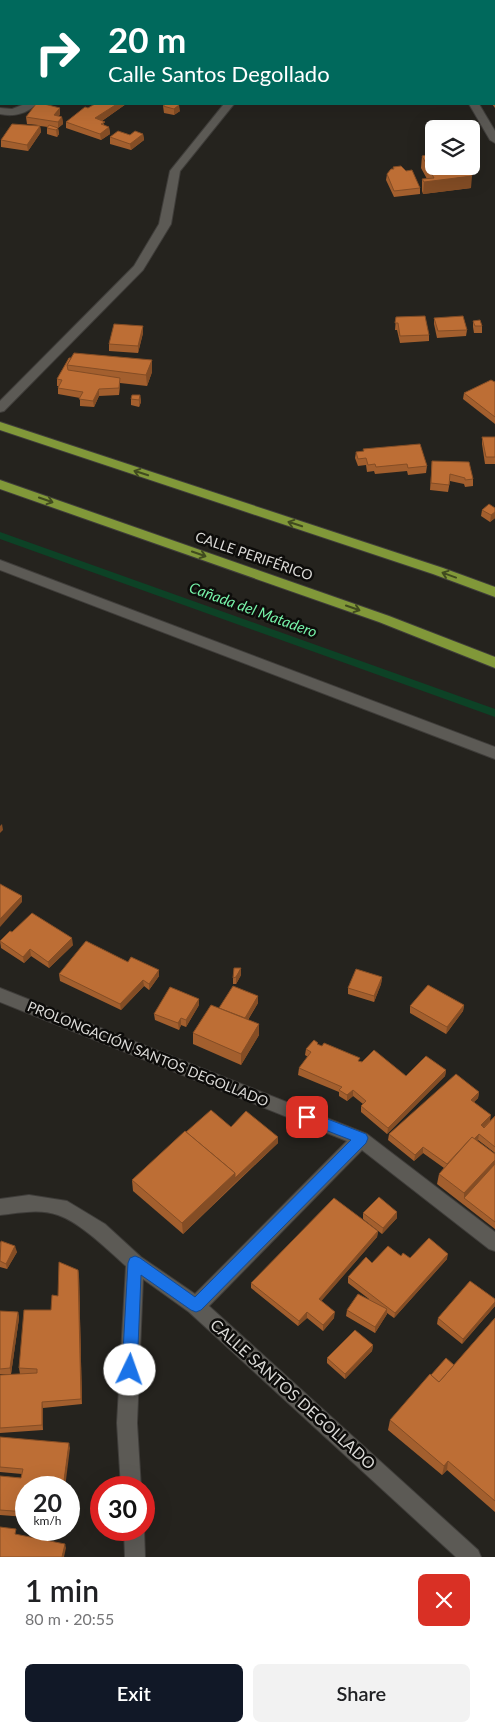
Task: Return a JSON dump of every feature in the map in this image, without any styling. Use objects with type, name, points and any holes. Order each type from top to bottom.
[{"type":"highway","points":[[0,426],[438,571],[495,592]]},
{"type":"highway","name":"CALLE PERIFÉRICO","points":[[0,484],[384,618],[495,663]]},
{"type":"street","points":[[0,111],[25,109],[30,105]]},
{"type":"street","points":[[0,408],[138,268],[165,224],[175,171],[227,105]]},
{"type":"street","points":[[475,105],[495,140]]},
{"type":"street","points":[[0,565],[495,754]]},
{"type":"street","name":"PROLONGACIÓN SANTOS DEGOLLADO","points":[[0,995],[361,1138],[495,1243]]},
{"type":"street","points":[[196,1306],[361,1138]]},
{"type":"street","name":"CALLE SANTOS DEGOLLADO","points":[[0,1207],[28,1203],[61,1207],[98,1230],[135,1263],[196,1306],[471,1557]]},
{"type":"street","points":[[130,1476],[127,1423],[135,1263]]},
{"type":"street","points":[[134,1541],[135,1557]]},
{"type":"building","points":[[35,105],[48,105],[60,108],[54,115],[62,117],[58,122],[26,117]]},
{"type":"building","points":[[93,105],[115,105],[95,118],[105,122],[101,124],[109,127],[100,134],[66,122],[85,107],[88,108]]},
{"type":"building","points":[[164,105],[179,105],[174,109],[163,106]]},
{"type":"building","points":[[12,124],[40,126],[27,145],[1,140]]},
{"type":"building","points":[[49,125],[58,128],[56,130],[47,128]]},
{"type":"building","points":[[118,131],[130,135],[135,131],[143,134],[130,144],[110,137]]},
{"type":"building","points":[[401,166],[406,171],[412,170],[420,188],[394,191],[387,174],[391,169],[394,169],[393,167]]},
{"type":"building","points":[[432,175],[472,176],[424,182],[422,179],[434,178]]},
{"type":"building","points":[[425,316],[429,335],[400,336],[398,323],[395,323],[396,317]]},
{"type":"building","points":[[463,316],[467,330],[438,331],[434,318]]},
{"type":"building","points":[[480,320],[482,326],[475,326],[473,321]]},
{"type":"building","points":[[114,324],[143,326],[138,346],[109,344]]},
{"type":"building","points":[[74,353],[152,360],[146,375],[67,365]]},
{"type":"building","points":[[69,358],[71,358],[67,365],[68,370],[120,378],[119,388],[99,389],[93,401],[79,399],[83,392],[58,388],[62,380],[57,379]]},
{"type":"building","points":[[491,380],[495,382],[495,417],[464,393]]},
{"type":"building","points":[[132,395],[140,395],[139,400],[131,399]]},
{"type":"building","points":[[482,437],[495,437],[495,457],[486,457]]},
{"type":"building","points":[[420,444],[427,466],[408,468],[407,464],[376,467],[375,464],[368,465],[366,458],[358,459],[356,452],[364,451],[363,449]]},
{"type":"building","points":[[432,461],[469,462],[473,479],[465,480],[465,478],[450,474],[449,485],[431,483]]},
{"type":"building","points":[[489,504],[495,508],[495,512],[491,515],[482,510]]},
{"type":"building","points":[[0,884],[22,896],[0,919]]},
{"type":"building","points":[[32,913],[72,938],[48,962],[30,949],[23,957],[0,941]]},
{"type":"building","points":[[86,941],[128,962],[131,957],[159,970],[149,984],[143,980],[120,1004],[59,974]]},
{"type":"building","points":[[234,968],[241,968],[236,977],[233,978]]},
{"type":"building","points":[[356,969],[382,977],[374,996],[348,988]]},
{"type":"building","points":[[428,985],[464,1005],[447,1027],[410,1006]]},
{"type":"building","points":[[233,986],[258,996],[245,1018],[219,1008]]},
{"type":"building","points":[[170,987],[199,999],[186,1020],[181,1018],[178,1023],[154,1014]]},
{"type":"building","points":[[211,1005],[259,1024],[241,1054],[193,1033]]},
{"type":"building","points":[[314,1040],[322,1046],[324,1043],[360,1058],[358,1061],[362,1062],[374,1050],[406,1076],[426,1056],[446,1070],[388,1128],[361,1106],[366,1101],[353,1090],[347,1095],[339,1090],[342,1087],[299,1068],[311,1052],[306,1049]]},
{"type":"building","points":[[456,1074],[479,1092],[471,1100],[491,1115],[481,1125],[484,1128],[495,1116],[495,1147],[479,1134],[474,1139],[472,1137],[447,1164],[423,1147],[415,1155],[389,1134]]},
{"type":"building","points":[[211,1110],[231,1127],[246,1111],[278,1137],[235,1178],[235,1173],[186,1132]]},
{"type":"building","points":[[185,1131],[235,1173],[182,1223],[132,1180]]},
{"type":"building","points":[[472,1137],[495,1154],[495,1160],[464,1193],[439,1174]]},
{"type":"building","points":[[495,1164],[495,1222],[464,1198]]},
{"type":"building","points":[[379,1197],[397,1212],[383,1228],[363,1213]]},
{"type":"building","points":[[334,1198],[378,1231],[319,1299],[335,1312],[323,1325],[307,1312],[299,1321],[251,1283]]},
{"type":"building","points":[[429,1238],[448,1254],[395,1313],[348,1277],[366,1257],[372,1263],[388,1246],[401,1256],[403,1253],[410,1258]]},
{"type":"building","points":[[1,1241],[15,1246],[6,1264],[0,1261]]},
{"type":"building","points":[[59,1262],[78,1270],[81,1399],[42,1402],[42,1425],[0,1428],[0,1375],[37,1373],[37,1369],[19,1368],[24,1310],[51,1310],[52,1295],[58,1296]]},
{"type":"building","points":[[470,1281],[495,1299],[495,1302],[463,1339],[438,1318]]},
{"type":"building","points":[[358,1294],[387,1309],[375,1327],[347,1310]]},
{"type":"building","points":[[0,1311],[18,1312],[10,1368],[0,1369]]},
{"type":"building","points":[[495,1318],[495,1501],[448,1461],[444,1466],[390,1420],[430,1374],[439,1382]]},
{"type":"building","points":[[355,1330],[373,1345],[345,1374],[327,1358]]},
{"type":"building","points":[[446,1358],[454,1365],[439,1382],[431,1375]]},
{"type":"building","points":[[0,1437],[69,1443],[65,1476],[21,1476],[23,1469],[0,1467]]},
{"type":"building","points":[[0,1476],[15,1477],[15,1511],[0,1510]]},
{"type":"building","points":[[0,1527],[15,1529],[15,1541],[50,1541],[65,1544],[62,1557],[0,1557]]},
{"type":"waterway","name":"Cañada del Matadero","points":[[0,535],[495,713]]},
{"type":"route","points":[[130,1370],[135,1263],[196,1306],[361,1138],[307,1117]]}]
